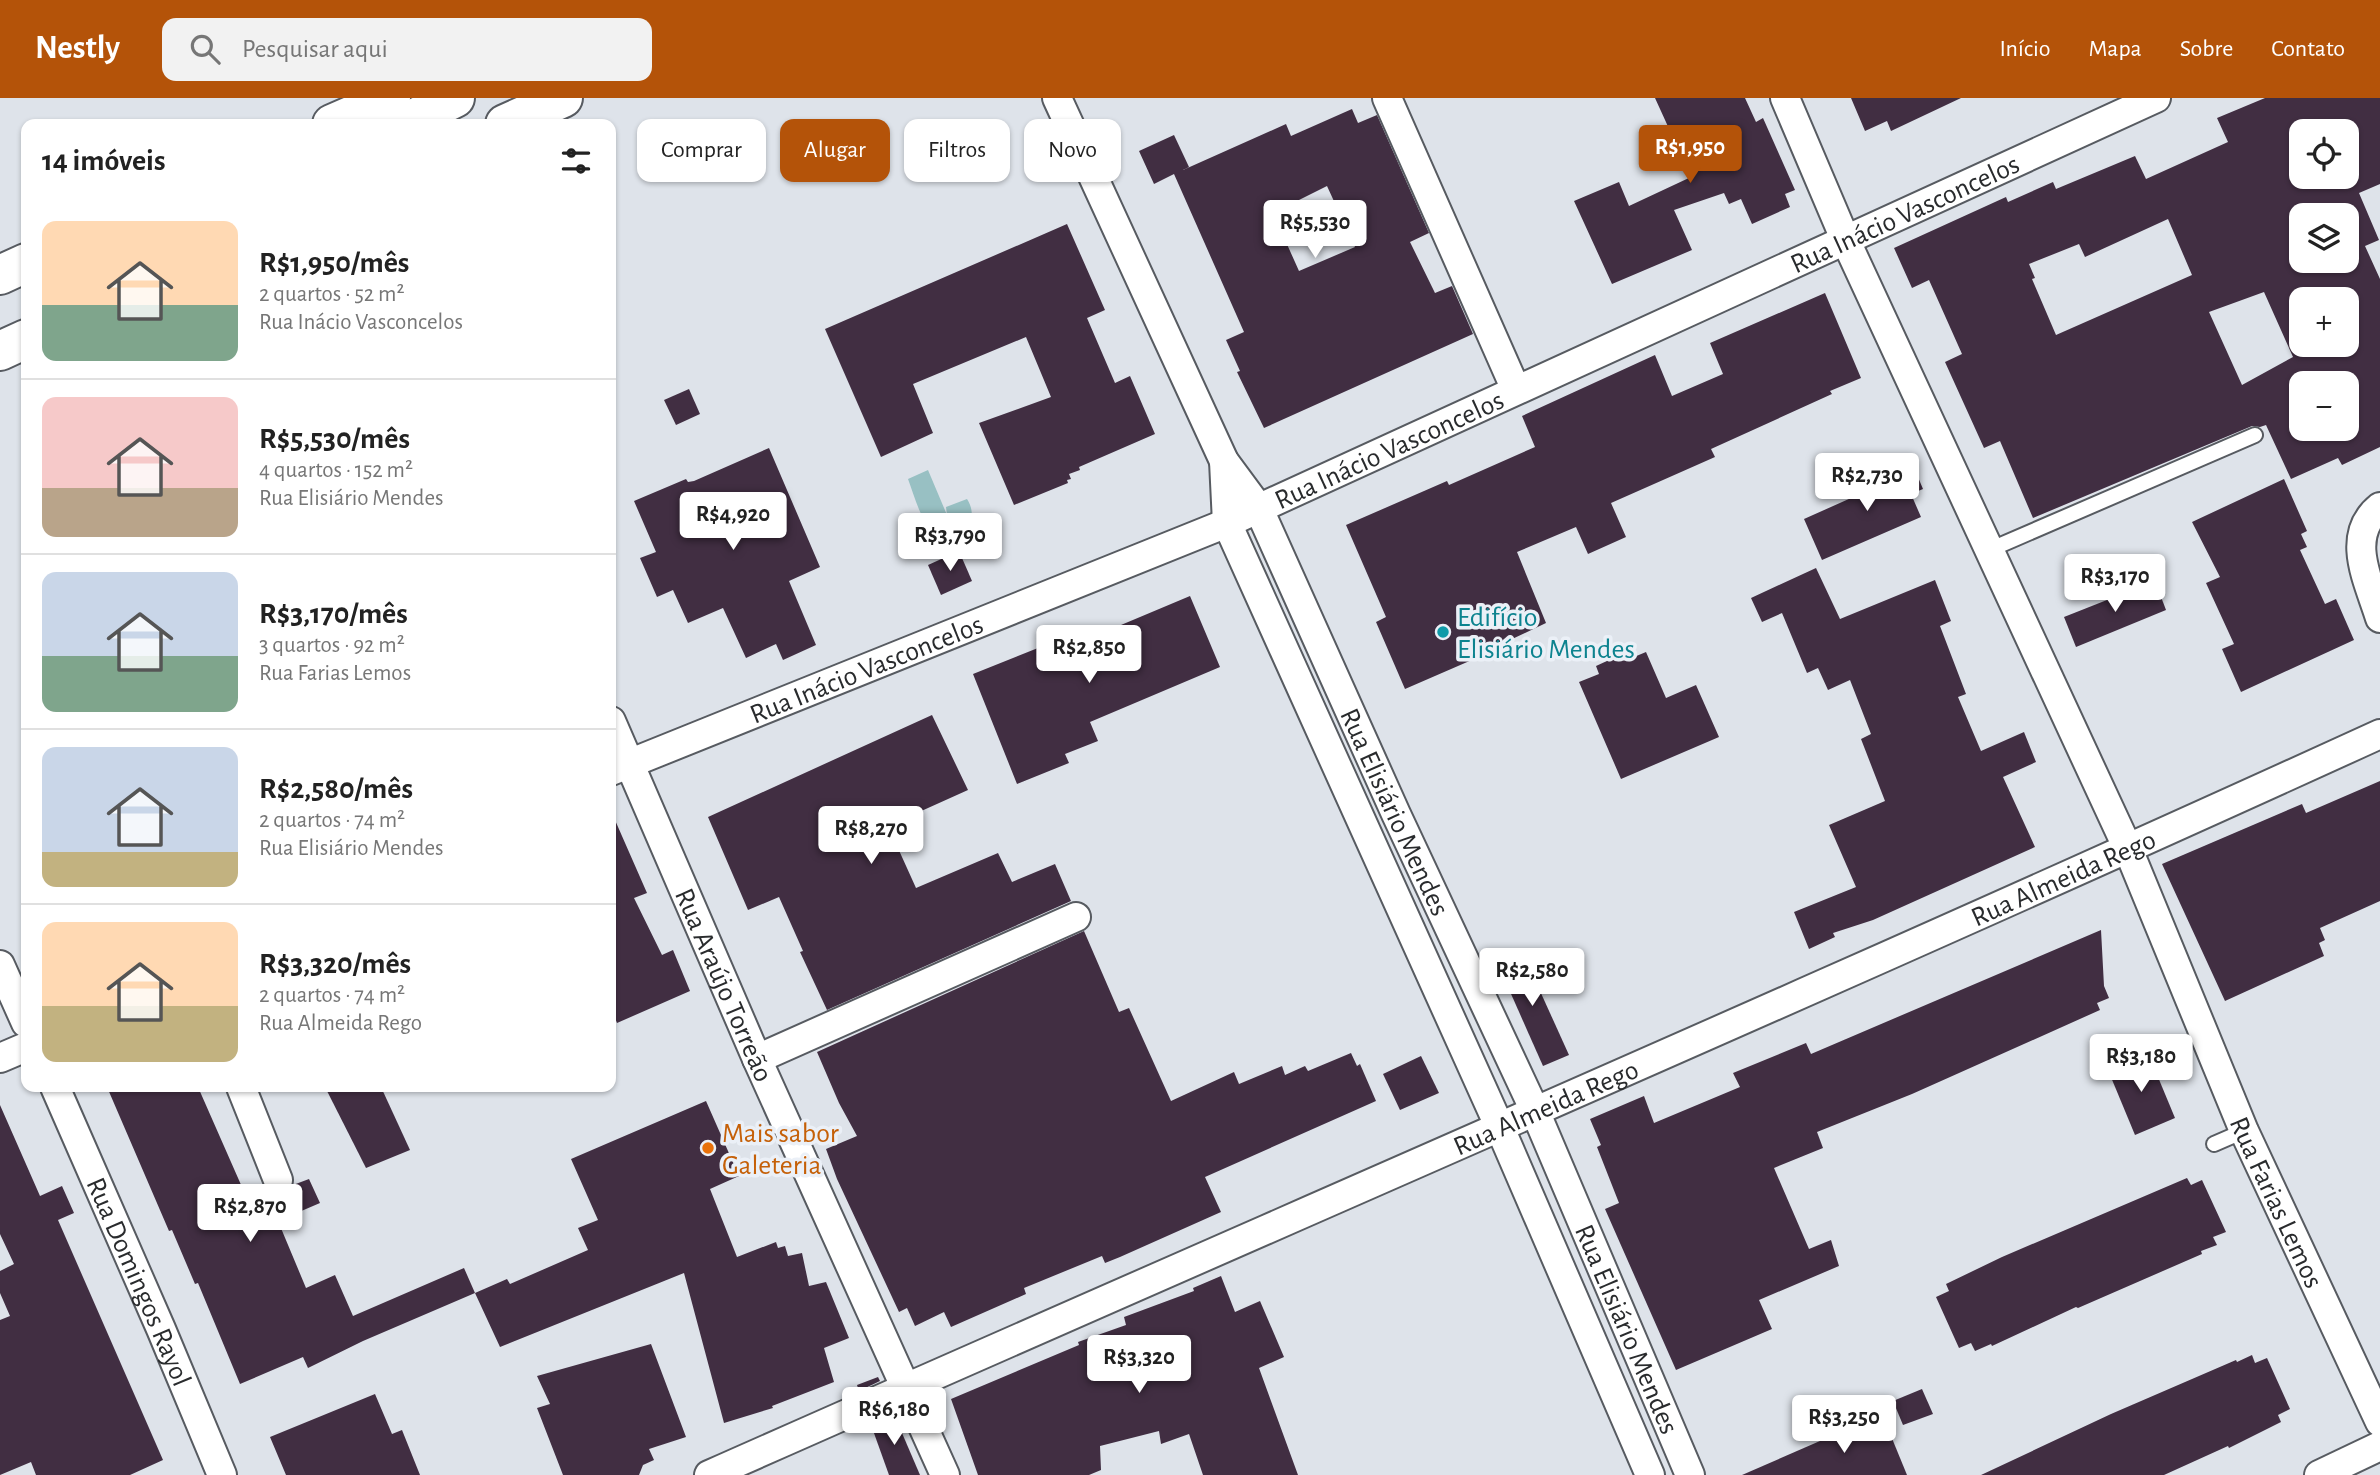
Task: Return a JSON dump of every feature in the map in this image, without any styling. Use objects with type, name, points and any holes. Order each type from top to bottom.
[{"type":"main road","points":[[338,114],[391,98]]},
{"type":"main road","points":[[412,119],[454,98]]},
{"type":"main road","points":[[516,119],[563,98]]},
{"type":"main road","points":[[0,275],[21,265]]},
{"type":"main road","points":[[0,351],[21,341]]},
{"type":"street","name":"Rua Elisiário Mendes","points":[[1057,98],[1224,461],[1258,507],[1535,1111],[1690,1475]]},
{"type":"street","points":[[1387,98],[1516,390]]},
{"type":"street","name":"Rua Farias Lemos","points":[[1785,98],[1845,239],[2128,849],[2244,1131],[2380,1422]]},
{"type":"street","name":"Rua Inácio Vasconcelos","points":[[620,767],[1227,523],[2156,98]]},
{"type":"street","name":"Rua Elisiário Mendes","points":[[1224,461],[1227,523],[1500,1128],[1650,1475]]},
{"type":"street","points":[[2380,507],[2367,520],[2361,531],[2361,557],[2380,618]]},
{"type":"street","name":"Rua Almeida Rego","points":[[709,1475],[1500,1128],[2380,734]]},
{"type":"street","name":"Rua Araújo Torreão","points":[[616,747],[620,767],[757,1059],[945,1475]]},
{"type":"street","points":[[1376,854],[1408,839]]},
{"type":"street","points":[[757,1059],[1076,918]]},
{"type":"street","points":[[0,965],[21,1012]]},
{"type":"street","points":[[0,1058],[21,1049]]},
{"type":"street","name":"Rua Domingos Rayol","points":[[57,1092],[222,1475]]},
{"type":"street","points":[[243,1092],[278,1180]]},
{"type":"street","points":[[1639,1449],[1672,1434]]},
{"type":"street","points":[[2319,1475],[2380,1446]]},
{"type":"lane","points":[[1989,550],[2255,435]]},
{"type":"lane","points":[[2214,1144],[2244,1131]]},
{"type":"water","points":[[928,470],[947,515],[946,507],[967,499],[972,518],[969,526],[956,537],[948,539],[939,536],[931,530],[920,513],[908,479]]},
{"type":"building","points":[[1655,98],[1745,98],[1756,122],[1763,118],[1795,190],[1785,194],[1790,207],[1752,224],[1741,199],[1729,204],[1724,193],[1674,210],[1692,250],[1612,284],[1574,201],[1619,182],[1629,206],[1691,177]]},
{"type":"building","points":[[1851,98],[1961,98],[1891,131],[1887,121],[1865,131]]},
{"type":"building","points":[[2265,98],[2380,98],[2380,184],[2359,193],[2379,240],[2365,246],[2380,279],[2380,447],[2342,465],[2338,458],[2291,479],[2266,425],[2252,426],[2033,518],[2000,441],[1984,448],[1945,362],[1962,354],[1929,280],[1912,288],[1894,248],[2006,197],[2008,202],[2053,182],[2056,189],[2135,156],[2146,179],[2228,142],[2217,118]],"holes":[[[2168,219],[2192,275],[2056,335],[2032,279],[2035,278],[2029,264],[2079,244],[2085,257]]]},
{"type":"building","points":[[1352,109],[1358,123],[1377,115],[1429,233],[1410,242],[1435,293],[1452,286],[1473,334],[1264,428],[1237,372],[1240,371],[1226,340],[1244,332],[1174,174],[1154,184],[1139,151],[1174,135],[1189,167],[1183,170],[1286,124],[1291,136]],"holes":[[[1327,186],[1355,247],[1299,271],[1273,213]]]},
{"type":"building","points":[[1067,224],[1105,310],[1087,318],[1115,383],[1130,376],[1155,434],[1079,467],[1080,470],[1069,474],[1071,479],[1067,480],[1068,483],[1014,505],[979,423],[1051,397],[1026,337],[913,384],[933,433],[881,457],[825,329]]},
{"type":"building","points":[[1825,293],[1861,378],[1711,449],[1715,457],[1611,503],[1626,537],[1588,554],[1576,527],[1517,552],[1546,623],[1510,640],[1511,643],[1405,689],[1376,622],[1386,617],[1346,525],[1447,481],[1449,485],[1535,447],[1522,416],[1655,355],[1672,396],[1723,374],[1710,343]]},
{"type":"building","points":[[689,389],[700,414],[676,425],[664,400]]},
{"type":"building","points":[[769,448],[820,567],[789,581],[816,645],[783,660],[776,644],[746,658],[723,608],[688,623],[673,590],[657,597],[640,558],[656,552],[634,501],[686,479],[688,482],[694,481]]},
{"type":"building","points":[[1912,463],[1923,489],[1911,494],[1921,517],[1822,560],[1804,519],[1860,494],[1858,487]]},
{"type":"building","points":[[2284,479],[2307,531],[2301,534],[2307,547],[2300,550],[2325,604],[2336,599],[2354,640],[2241,692],[2222,649],[2234,644],[2206,583],[2220,577],[2192,522]]},
{"type":"building","points":[[959,551],[972,581],[941,595],[928,565]]},
{"type":"building","points":[[1816,568],[1840,619],[1935,580],[1951,621],[1940,626],[1966,694],[1958,697],[1981,751],[2024,732],[2036,762],[2003,777],[2035,847],[1873,920],[1833,933],[1835,937],[1809,949],[1794,912],[1856,887],[1829,825],[1885,801],[1861,739],[1871,734],[1850,680],[1828,690],[1818,668],[1807,673],[1782,613],[1762,622],[1751,598]]},
{"type":"building","points":[[2155,581],[2166,610],[2076,647],[2064,617]]},
{"type":"building","points":[[1190,596],[1220,667],[1090,722],[1098,741],[1065,754],[1069,763],[1017,784],[973,674],[1058,640],[1063,653],[1122,629],[1121,625]]},
{"type":"building","points":[[1631,650],[1634,657],[1646,652],[1666,698],[1696,685],[1719,737],[1621,779],[1579,682],[1599,674],[1596,666]]},
{"type":"building","points":[[932,715],[968,790],[888,826],[916,888],[998,853],[1012,882],[1055,864],[1071,901],[827,1010],[800,952],[803,951],[779,897],[748,910],[708,817]]},
{"type":"building","points":[[2380,781],[2380,901],[2320,928],[2325,940],[2319,943],[2324,956],[2225,1001],[2162,864],[2302,804],[2306,813]]},
{"type":"building","points":[[616,822],[647,893],[634,898],[662,955],[673,950],[690,991],[617,1023]]},
{"type":"building","points":[[2101,930],[2104,986],[2109,998],[2097,1003],[2100,1010],[1912,1094],[1817,1132],[1823,1148],[1774,1168],[1809,1249],[1831,1240],[1839,1266],[1759,1300],[1772,1329],[1676,1370],[1605,1209],[1619,1203],[1597,1147],[1601,1145],[1590,1119],[1644,1096],[1654,1123],[1740,1087],[1733,1073],[1806,1043],[1811,1054]]},
{"type":"building","points":[[1084,931],[1119,1012],[1129,1008],[1171,1101],[1234,1072],[1239,1084],[1282,1066],[1285,1075],[1305,1066],[1308,1071],[1351,1053],[1357,1066],[1360,1064],[1376,1101],[1205,1177],[1221,1212],[1105,1263],[1102,1256],[1024,1288],[1026,1294],[951,1327],[944,1312],[915,1326],[907,1308],[899,1312],[837,1179],[826,1149],[857,1136],[817,1052]]},
{"type":"building","points":[[1521,949],[1569,1055],[1543,1066],[1496,960]]},
{"type":"building","points":[[2148,1053],[2175,1118],[2135,1135],[2108,1070]]},
{"type":"building","points":[[1421,1056],[1439,1093],[1400,1110],[1383,1074]]},
{"type":"building","points":[[109,1092],[200,1092],[249,1203],[271,1195],[285,1195],[293,1185],[309,1179],[320,1203],[278,1221],[306,1288],[335,1275],[353,1316],[464,1268],[475,1293],[308,1368],[303,1357],[240,1384],[198,1283],[195,1284],[172,1230],[169,1231]]},
{"type":"building","points":[[328,1092],[383,1092],[410,1150],[366,1168]]},
{"type":"building","points":[[706,1101],[739,1176],[710,1189],[737,1257],[776,1242],[778,1248],[785,1246],[788,1256],[802,1253],[809,1286],[826,1282],[849,1338],[824,1348],[834,1382],[772,1406],[773,1408],[724,1423],[684,1273],[500,1347],[475,1293],[507,1279],[510,1284],[588,1250],[578,1228],[598,1220],[571,1159]]},
{"type":"building","points":[[0,1105],[40,1196],[62,1186],[74,1213],[58,1220],[163,1460],[130,1475],[36,1475],[31,1462],[0,1475],[0,1320],[10,1316],[0,1293],[0,1271],[14,1264],[0,1234]]},
{"type":"building","points":[[2187,1178],[2191,1185],[2202,1180],[2226,1232],[2213,1237],[2217,1245],[1992,1346],[1991,1344],[1975,1351],[1971,1343],[1959,1348],[1936,1297],[1949,1291],[1946,1284],[2002,1257]]},
{"type":"building","points":[[1221,1276],[1235,1312],[1260,1301],[1284,1357],[1259,1368],[1298,1475],[1203,1475],[1189,1434],[1161,1444],[1159,1431],[1100,1446],[1101,1470],[1089,1475],[978,1475],[951,1399],[1079,1345],[1078,1342],[1126,1325],[1124,1317],[1194,1291],[1193,1288]]},
{"type":"building","points":[[651,1344],[686,1437],[649,1449],[654,1460],[643,1465],[639,1475],[563,1475],[537,1408],[550,1404],[537,1376]]},
{"type":"building","points":[[2252,1355],[2255,1363],[2267,1358],[2290,1409],[2278,1415],[2281,1422],[2229,1448],[2228,1446],[2164,1475],[1981,1475],[2111,1414]]},
{"type":"building","points":[[878,1377],[880,1381],[859,1391],[857,1385]]},
{"type":"building","points":[[1922,1389],[1933,1414],[1903,1425],[1893,1401]]},
{"type":"building","points":[[375,1394],[392,1434],[402,1430],[420,1475],[286,1475],[270,1437]]},
{"type":"building","points":[[893,1412],[920,1475],[889,1475],[870,1422]]},
{"type":"building","points":[[1882,1414],[1907,1475],[1742,1475]]},
{"type":"place","name":"Edifício Elisiário Mendes","points":[[1443,632]]},
{"type":"place","name":"Mais sabor Galeteria","points":[[708,1148]]}]
